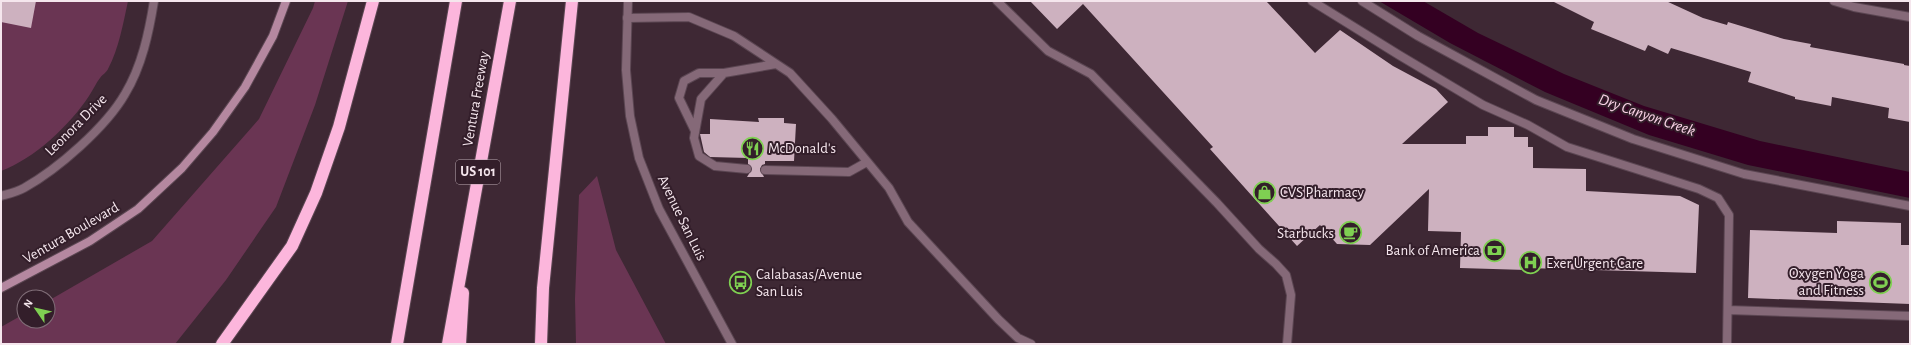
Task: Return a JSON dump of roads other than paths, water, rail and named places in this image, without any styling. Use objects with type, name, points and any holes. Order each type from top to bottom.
[{"type":"highway","points":[[222,344],[292,246],[313,200],[339,127],[373,1]]},
{"type":"highway","points":[[397,344],[456,1]]},
{"type":"highway","name":"Ventura Freeway","points":[[448,344],[510,1]]},
{"type":"highway","points":[[541,344],[543,288],[572,1]]},
{"type":"highway","points":[[460,344],[467,235]]},
{"type":"main road","name":"Ventura Boulevard","points":[[1,288],[90,241],[138,209],[182,168],[214,132],[245,87],[273,36],[286,1]]},
{"type":"street","name":"Leonora Drive","points":[[1,196],[23,189],[67,159],[112,112],[126,93],[142,56],[154,1]]},
{"type":"street","name":"Avenue San Luis","points":[[628,1],[626,70],[630,116],[639,158],[658,209],[732,344]]},
{"type":"street","points":[[997,1],[1048,51],[1091,74],[1217,203],[1259,249],[1286,275],[1291,295],[1287,344]]},
{"type":"street","points":[[1312,1],[1483,105],[1528,125],[1567,147],[1699,188],[1718,198],[1729,215],[1727,344]]},
{"type":"street","points":[[1362,1],[1418,36],[1536,100],[1633,139],[1744,174],[1910,206]]},
{"type":"street","points":[[1834,1],[1854,7],[1910,17]]},
{"type":"street","points":[[627,18],[688,17],[734,36],[790,73],[832,119],[889,188],[908,222],[913,228],[998,319],[1018,338],[1031,344]]},
{"type":"street","points":[[695,131],[679,98],[684,81],[699,73],[724,73],[776,64]]},
{"type":"street","points":[[724,73],[701,99],[694,138],[699,156],[715,166],[747,169]]},
{"type":"street","points":[[765,170],[849,172],[867,162]]},
{"type":"street","points":[[1728,310],[1910,316]]},
{"type":"water","name":"Dry Canyon Creek","points":[[1379,1],[1423,1],[1478,33],[1564,74],[1644,106],[1760,141],[1910,172],[1910,198],[1748,165],[1649,135],[1545,92],[1450,43]]},
{"type":"place","name":"McDonald's","points":[[752,148]]},
{"type":"place","name":"CVS Pharmacy","points":[[1264,192]]},
{"type":"place","name":"Starbucks","points":[[1350,233]]},
{"type":"place","name":"Bank of America","points":[[1495,250]]},
{"type":"place","name":"Exer Urgent Care","points":[[1531,263]]},
{"type":"place","name":"Oxygen Yoga and Fitness","points":[[1880,282]]},
{"type":"place","name":"Calabasas/Avenue San Luis","points":[[741,283]]}]
